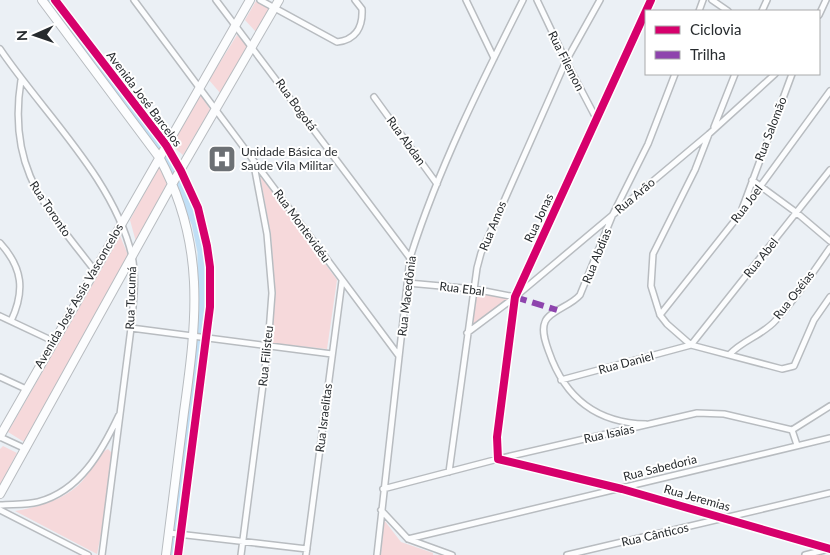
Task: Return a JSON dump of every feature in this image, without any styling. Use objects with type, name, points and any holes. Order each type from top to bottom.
[{"type":"street","name":"Avenida José Barcelos","points":[[42,0],[162,152],[177,177],[194,262],[200,338],[174,533],[178,555]]},
{"type":"street","name":"Avenida José Barcelos","points":[[55,0],[162,152],[198,208],[207,246],[210,288],[200,338],[174,533],[166,555]]},
{"type":"street","name":"Rua Montevidéu","points":[[134,0],[399,356]]},
{"type":"street","name":"Rua Bogotá","points":[[216,0],[410,258]]},
{"type":"street","name":"Avenida José Assis Vasconcelos","points":[[26,449],[0,436],[250,0]]},
{"type":"street","points":[[260,0],[328,39],[337,42],[346,41],[354,37],[360,28],[362,10],[355,0]]},
{"type":"street","name":"Avenida José Assis Vasconcelos","points":[[0,494],[177,177],[217,110],[251,45],[279,0]]},
{"type":"street","points":[[466,0],[494,58]]},
{"type":"street","name":"Rua Macedônia","points":[[377,555],[410,258],[422,222],[438,184],[494,58],[523,0]]},
{"type":"street","name":"Rua Filemon","points":[[537,0],[597,120]]},
{"type":"street","name":"Rua Amos","points":[[449,472],[477,268],[491,228],[566,61],[600,0]]},
{"type":"street","points":[[712,0],[727,10]]},
{"type":"street","points":[[820,13],[826,0]]},
{"type":"street","name":"Rua Jonas","points":[[498,458],[497,437],[515,298],[645,13]]},
{"type":"street","name":"Rua Tucumá","points":[[0,49],[21,80],[105,189],[121,224],[132,257],[134,292],[131,328],[102,555]]},
{"type":"street","name":"Rua Abdias","points":[[654,424],[615,422],[603,416],[572,394],[561,380],[546,346],[545,322],[557,310],[574,303],[580,295],[613,214],[648,144],[675,75]]},
{"type":"street","points":[[735,75],[688,186],[653,254],[651,286],[660,315],[667,324],[691,345],[782,369],[794,366],[814,320],[830,298]]},
{"type":"street","name":"Rua Arão","points":[[468,333],[515,298],[711,132],[774,75]]},
{"type":"street","name":"Rua Salomão","points":[[740,214],[792,75]]},
{"type":"street","name":"Rua Toronto","points":[[21,80],[18,137],[27,174],[44,203],[96,271]]},
{"type":"street","name":"Rua Joel","points":[[660,315],[740,214],[830,91]]},
{"type":"street","name":"Rua Abdan","points":[[374,97],[438,184]]},
{"type":"street","name":"Rua Filisteu","points":[[241,555],[268,346],[272,293],[268,234],[252,158]]},
{"type":"street","name":"Rua Abel","points":[[691,345],[830,170]]},
{"type":"street","points":[[752,180],[797,213],[830,241]]},
{"type":"street","points":[[0,243],[15,263],[19,278],[19,303],[11,321]]},
{"type":"street","name":"Rua Oséias","points":[[730,354],[737,346],[757,336],[776,320],[830,248]]},
{"type":"street","name":"Rua Israelitas","points":[[306,552],[342,281]]},
{"type":"street","name":"Rua Ebal","points":[[408,283],[474,289],[515,298]]},
{"type":"street","points":[[0,316],[53,341]]},
{"type":"street","points":[[131,328],[332,354]]},
{"type":"street","name":"Rua Daniel","points":[[561,380],[691,345]]},
{"type":"street","points":[[0,376],[26,389]]},
{"type":"street","points":[[797,444],[792,430],[830,406]]},
{"type":"street","points":[[0,505],[38,502],[64,492],[89,468],[107,441],[122,408]]},
{"type":"street","name":"Rua Isaías","points":[[383,489],[498,458],[697,413],[724,414],[792,430]]},
{"type":"street","name":"Rua Sabedoria","points":[[408,539],[622,489],[797,444],[830,438]]},
{"type":"street","points":[[107,441],[116,446]]},
{"type":"street","name":"Rua Jeremias","points":[[498,458],[622,489],[830,549]]},
{"type":"street","name":"Rua Cânticos","points":[[567,555],[830,493]]},
{"type":"street","points":[[0,510],[88,555]]},
{"type":"street","points":[[381,510],[408,539],[452,555]]},
{"type":"street","points":[[174,533],[306,552]]},
{"type":"street","points":[[805,555],[830,549]]},
{"type":"shaded area","points":[[256,1],[270,8],[256,32],[245,20]]},
{"type":"shaded area","points":[[237,35],[248,47],[221,94],[209,80]]},
{"type":"shaded area","points":[[199,92],[210,109],[208,123],[204,120],[183,155],[170,144],[197,102]]},
{"type":"shaded area","points":[[159,166],[170,185],[136,242],[130,220]]},
{"type":"shaded area","points":[[260,175],[337,280],[327,349],[271,343],[275,288],[271,235]]},
{"type":"shaded area","points":[[120,236],[128,255],[24,442],[8,432]]},
{"type":"shaded area","points":[[476,291],[511,299],[470,329]]},
{"type":"shaded area","points":[[3,446],[17,453],[0,485],[0,449]]},
{"type":"shaded area","points":[[108,449],[113,454],[108,499],[97,554],[15,511],[52,501],[70,492],[84,479],[98,458]]},
{"type":"shaded area","points":[[384,520],[401,542],[433,553],[433,555],[381,555]]},
{"type":"waterway","points":[[51,0],[167,156],[197,223],[203,252],[203,318],[174,555]]},
{"type":"marked path","points":[[515,297],[557,310]]},
{"type":"cycle path","points":[[55,0],[166,145],[181,171],[198,208],[207,246],[210,267],[210,307],[178,555]]},
{"type":"cycle path","points":[[646,10],[651,0]]},
{"type":"cycle path","points":[[645,13],[515,297],[497,437],[498,459],[622,489],[830,549]]},
{"type":"place","name":"Unidade Básica de Saúde Vila Militar","points":[[222,159]]}]
